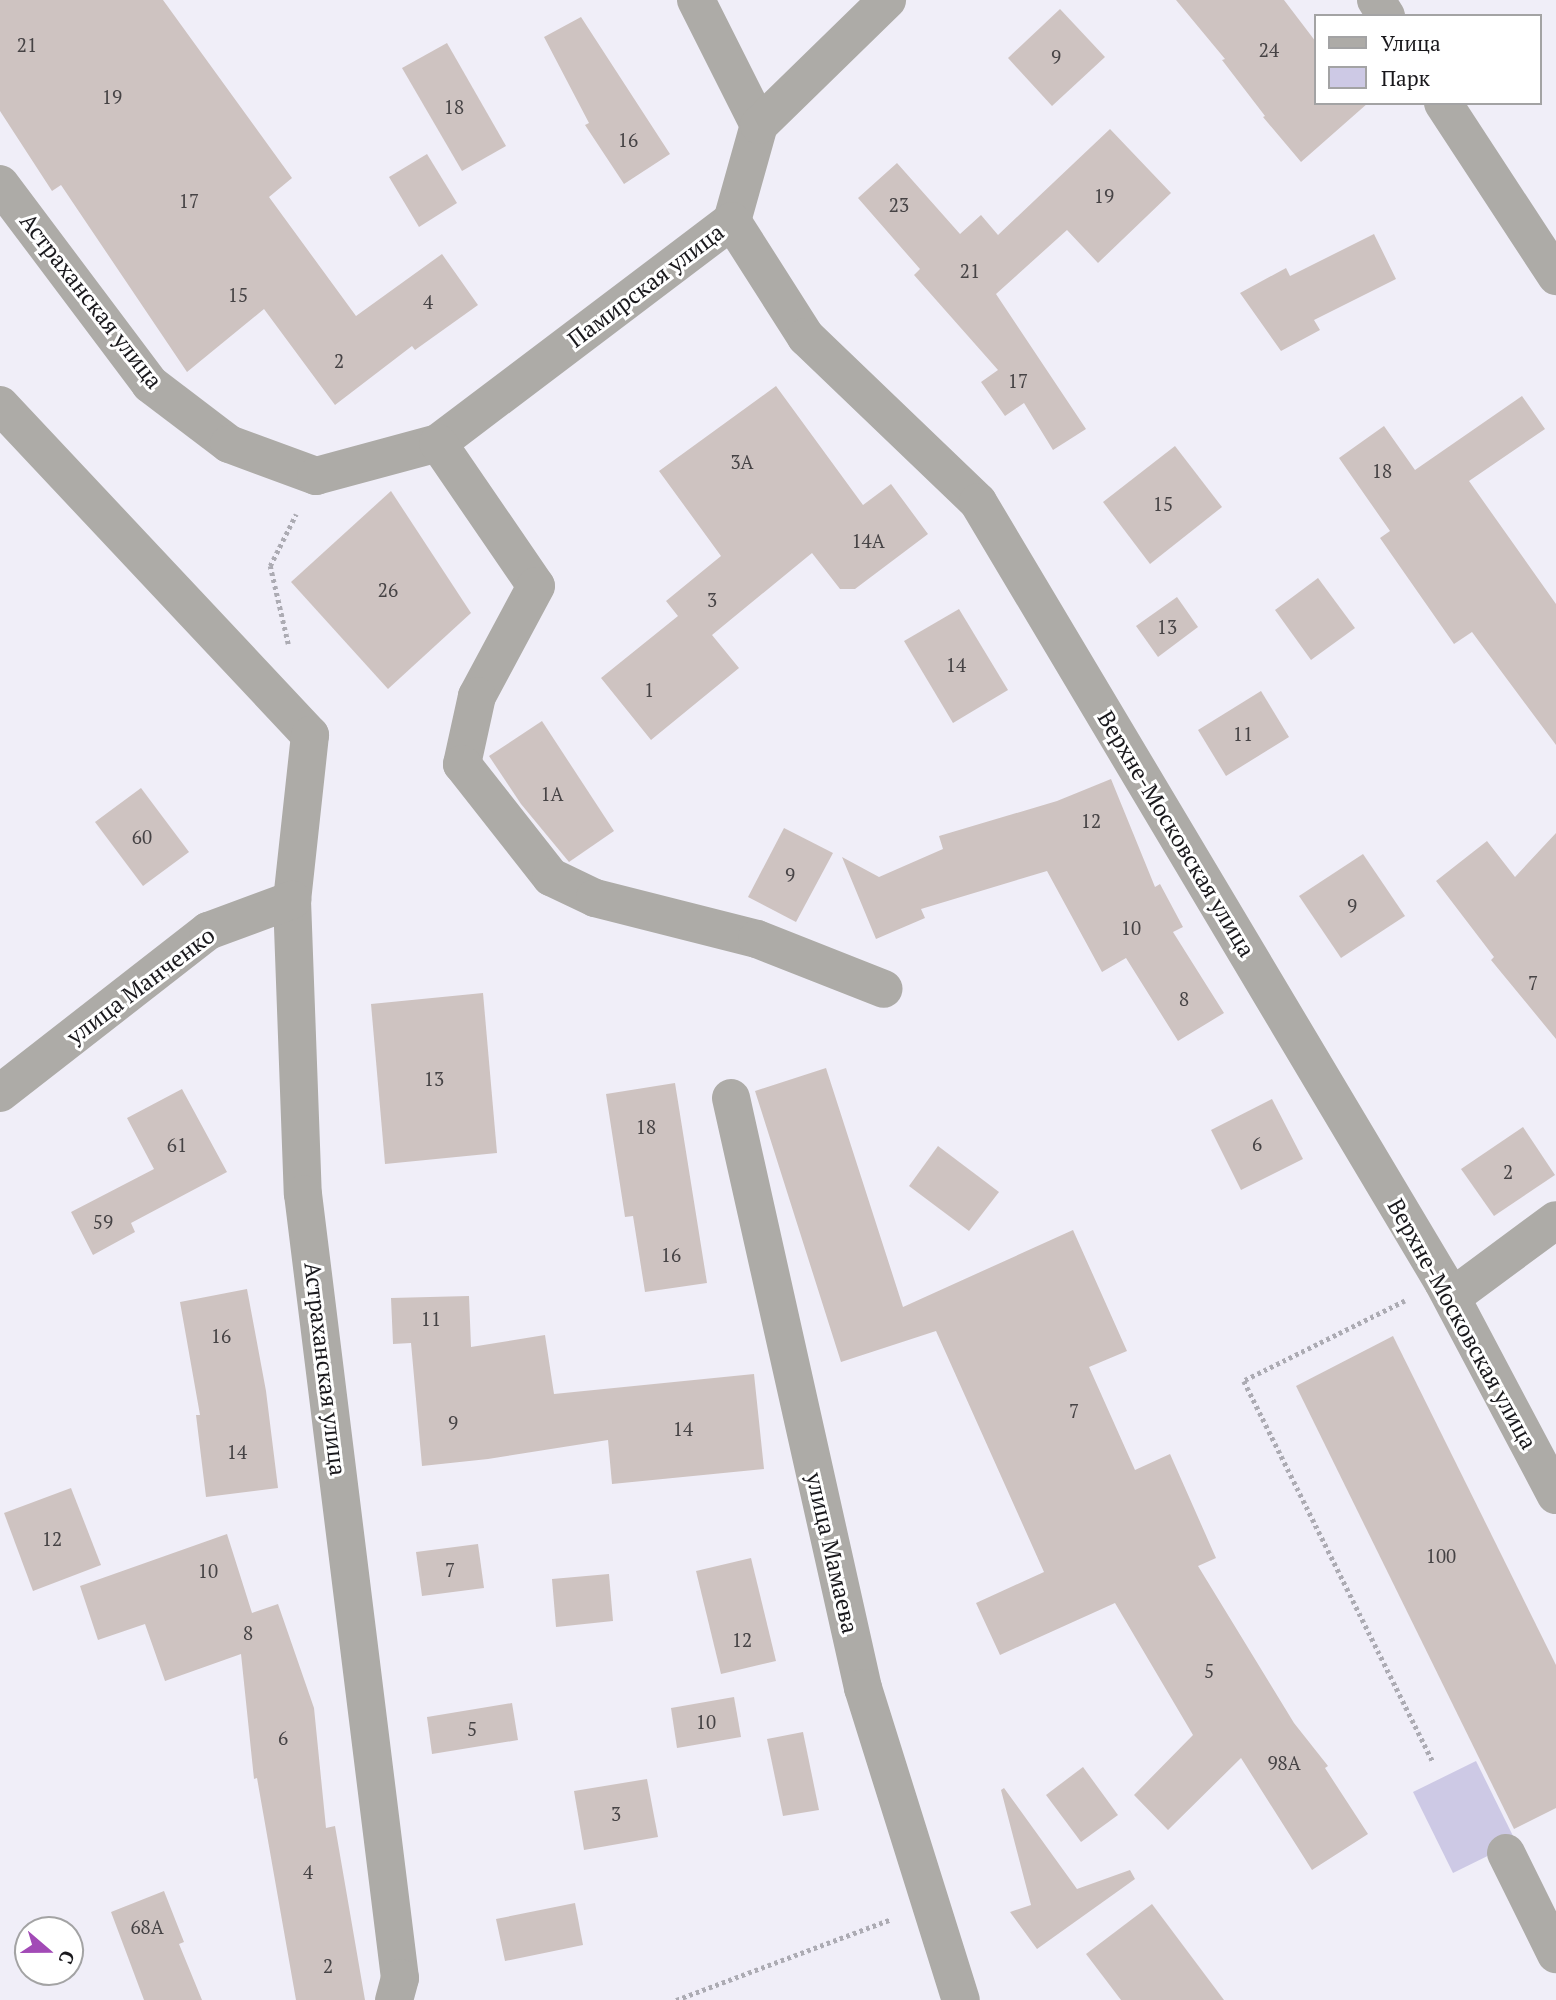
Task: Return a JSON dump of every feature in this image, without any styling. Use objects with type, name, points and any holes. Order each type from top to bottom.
[{"type":"street","points":[[696,0],[759,125]]},
{"type":"street","name":"Памирская улица","points":[[316,476],[438,443],[732,221],[759,125],[887,0]]},
{"type":"street","points":[[1444,105],[1556,276]]},
{"type":"street","name":"Астраханская улица","points":[[0,184],[150,384],[229,444],[316,476]]},
{"type":"street","name":"Верхне-Московская улица","points":[[732,221],[806,337],[978,502],[1452,1297],[1556,1495]]},
{"type":"street","name":"Астраханская улица","points":[[0,405],[310,735],[292,900],[303,1194],[400,1978],[394,2000]]},
{"type":"street","points":[[438,443],[536,586],[477,696],[462,764],[551,877],[595,898],[757,939],[884,989]]},
{"type":"street","name":"улица Манченко","points":[[0,1093],[208,931],[292,900]]},
{"type":"street","name":"улица Мамаева","points":[[731,1098],[863,1688],[961,2000]]},
{"type":"street","points":[[1452,1297],[1556,1220]]},
{"type":"street","points":[[1506,1853],[1556,1954]]},
{"type":"path","points":[[291,657],[270,566],[316,476]]},
{"type":"path","points":[[1382,1312],[1244,1381],[1433,1762]]},
{"type":"path","points":[[676,2000],[931,1903]]},
{"type":"green space","points":[[1476,1761],[1516,1842],[1453,1873],[1413,1792]]},
{"type":"building","points":[[0,0],[163,0],[292,178],[269,197],[356,316],[442,254],[478,305],[415,350],[412,346],[335,405],[264,309],[187,372],[61,185],[52,191],[0,111]]},
{"type":"building","points":[[1176,0],[1284,0],[1314,39],[1314,105],[1366,105],[1301,162],[1263,117],[1265,116],[1222,60],[1225,59]]},
{"type":"building","points":[[1060,9],[1105,57],[1052,106],[1008,58]]},
{"type":"building","points":[[581,17],[670,154],[624,184],[585,125],[589,123],[544,37]]},
{"type":"building","points":[[447,43],[506,146],[462,171],[402,68]]},
{"type":"building","points":[[1110,129],[1171,193],[1098,263],[1067,230],[996,294],[1086,429],[1053,450],[1024,403],[1005,416],[981,382],[998,370],[914,275],[920,269],[858,198],[897,163],[960,234],[981,215],[998,235]]},
{"type":"building","points":[[427,154],[457,203],[419,227],[389,177]]},
{"type":"building","points":[[1374,234],[1396,279],[1314,320],[1320,330],[1281,351],[1240,293],[1286,268],[1290,276]]},
{"type":"building","points":[[776,386],[863,505],[891,484],[928,534],[855,589],[840,589],[812,553],[712,635],[739,668],[651,740],[601,678],[678,616],[666,601],[721,556],[659,471]]},
{"type":"building","points":[[1522,396],[1545,429],[1469,481],[1556,604],[1556,745],[1472,632],[1454,644],[1380,538],[1390,531],[1339,458],[1384,426],[1415,470]]},
{"type":"building","points":[[1175,446],[1222,507],[1150,564],[1103,502]]},
{"type":"building","points":[[391,491],[471,613],[388,689],[291,582]]},
{"type":"building","points":[[1318,578],[1355,628],[1311,660],[1275,610]]},
{"type":"building","points":[[1177,597],[1198,627],[1158,657],[1136,626]]},
{"type":"building","points":[[959,609],[1008,690],[953,723],[904,641]]},
{"type":"building","points":[[1261,691],[1289,737],[1226,776],[1198,730]]},
{"type":"building","points":[[542,721],[614,831],[569,862],[521,804],[489,756]]},
{"type":"building","points":[[1111,779],[1155,887],[1160,884],[1183,927],[1173,932],[1224,1013],[1178,1041],[1126,958],[1102,972],[1047,871],[921,909],[925,918],[876,939],[842,857],[879,877],[943,849],[939,836],[1057,801]]},
{"type":"building","points":[[141,788],[189,852],[143,886],[95,822]]},
{"type":"building","points":[[784,828],[833,853],[796,922],[748,897]]},
{"type":"building","points":[[1556,833],[1556,1039],[1491,960],[1494,957],[1436,881],[1487,841],[1515,877]]},
{"type":"building","points":[[1363,854],[1405,916],[1341,958],[1299,896]]},
{"type":"building","points":[[483,993],[497,1153],[385,1164],[371,1004]]},
{"type":"building","points":[[826,1068],[903,1307],[1073,1230],[1127,1351],[1089,1367],[1135,1470],[1170,1454],[1216,1558],[1198,1566],[1294,1723],[1328,1766],[1325,1768],[1368,1834],[1312,1870],[1241,1758],[1168,1830],[1134,1795],[1193,1735],[1115,1603],[1000,1655],[976,1603],[1044,1572],[936,1331],[841,1362],[755,1091]]},
{"type":"building","points":[[675,1083],[707,1283],[645,1292],[633,1216],[625,1217],[606,1094]]},
{"type":"building","points":[[182,1089],[227,1172],[131,1223],[135,1232],[93,1255],[71,1212],[154,1169],[127,1118]]},
{"type":"building","points":[[1272,1099],[1303,1159],[1241,1190],[1211,1130]]},
{"type":"building","points":[[1523,1127],[1555,1175],[1494,1216],[1461,1169]]},
{"type":"building","points":[[938,1146],[999,1192],[969,1231],[909,1186]]},
{"type":"building","points":[[247,1289],[266,1391],[278,1488],[206,1497],[196,1415],[200,1415],[180,1302]]},
{"type":"building","points":[[469,1296],[471,1347],[545,1335],[554,1394],[754,1374],[764,1469],[612,1484],[608,1440],[488,1459],[422,1466],[411,1343],[393,1344],[391,1298]]},
{"type":"building","points":[[1393,1336],[1556,1665],[1556,1808],[1514,1829],[1296,1386]]},
{"type":"building","points":[[71,1488],[101,1565],[33,1591],[4,1513]]},
{"type":"building","points":[[227,1534],[252,1613],[278,1604],[314,1708],[326,1828],[335,1826],[365,2000],[296,2000],[257,1778],[254,1779],[241,1654],[165,1681],[145,1624],[98,1640],[80,1586]]},
{"type":"building","points":[[478,1544],[484,1588],[422,1596],[416,1552]]},
{"type":"building","points":[[751,1558],[776,1661],[721,1674],[696,1571]]},
{"type":"building","points":[[609,1574],[613,1621],[556,1627],[552,1579]]},
{"type":"building","points":[[734,1697],[741,1737],[677,1748],[671,1708]]},
{"type":"building","points":[[512,1703],[518,1740],[432,1754],[427,1717]]},
{"type":"building","points":[[803,1732],[819,1810],[783,1816],[767,1739]]},
{"type":"building","points":[[1083,1767],[1118,1815],[1081,1842],[1046,1795]]},
{"type":"building","points":[[647,1779],[658,1837],[584,1850],[574,1791]]},
{"type":"building","points":[[1004,1788],[1077,1889],[1130,1870],[1135,1879],[1037,1949],[1010,1912],[1031,1905],[1001,1790]]},
{"type":"building","points":[[164,1891],[184,1942],[179,1944],[202,2000],[144,2000],[111,1912]]},
{"type":"building","points":[[575,1903],[583,1945],[505,1961],[496,1919]]},
{"type":"building","points":[[1152,1904],[1224,2000],[1121,2000],[1086,1954]]}]
